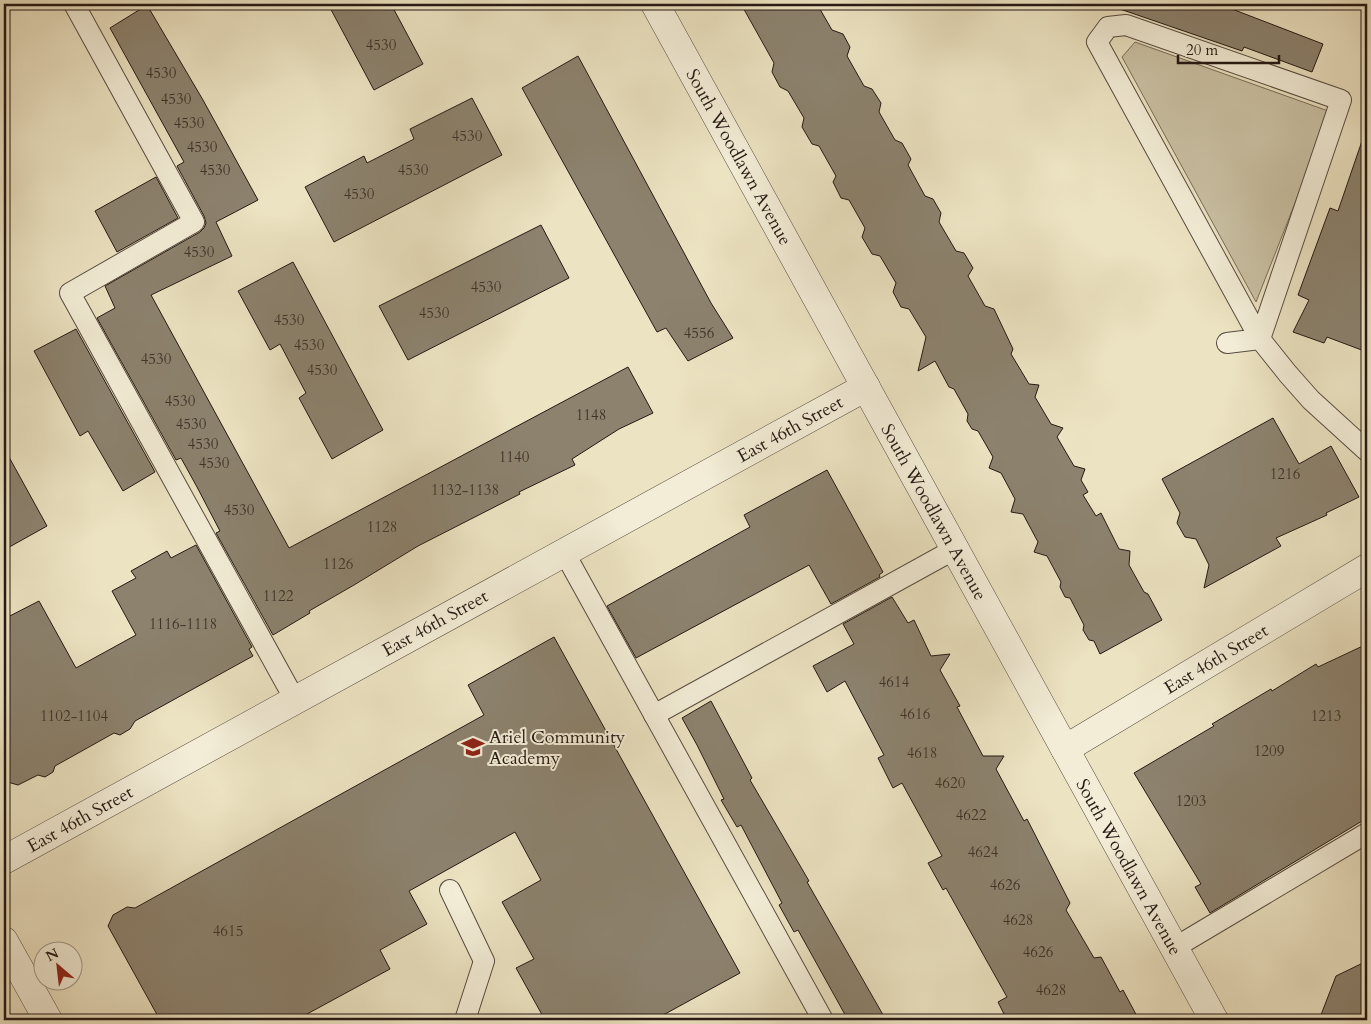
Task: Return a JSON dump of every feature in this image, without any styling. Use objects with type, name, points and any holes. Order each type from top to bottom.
[{"type":"street","name":"South Woodlawn Avenue","points":[[655,4],[1214,1020]]},
{"type":"street","name":"East 46th Street","points":[[4,860],[866,387]]},
{"type":"street","name":"East 46th Street","points":[[1065,749],[1367,568]]},
{"type":"street","points":[[4,941],[48,1020]]},
{"type":"lane","points":[[74,4],[194,222],[70,293],[295,700]]},
{"type":"lane","points":[[1260,339],[1341,100],[1126,25],[1108,27],[1097,42],[1260,339],[1312,400],[1367,451]]},
{"type":"lane","points":[[1226,343],[1260,339]]},
{"type":"lane","points":[[654,714],[955,549]]},
{"type":"lane","points":[[564,552],[823,1020]]},
{"type":"lane","points":[[1174,948],[1367,833]]},
{"type":"lane","points":[[450,890],[484,961],[465,1020]]},
{"type":"shaded area","points":[[1135,42],[1331,112],[1256,302],[1122,57]]},
{"type":"building","points":[[328,4],[391,4],[423,64],[374,90]]},
{"type":"building","points":[[741,4],[817,4],[832,30],[843,34],[850,47],[847,56],[864,86],[872,89],[881,103],[879,112],[895,140],[902,143],[911,159],[908,165],[925,196],[933,199],[941,213],[939,222],[956,251],[964,253],[973,268],[968,276],[985,306],[994,309],[1013,349],[1011,354],[1029,384],[1039,385],[1035,397],[1051,424],[1063,428],[1057,437],[1074,466],[1085,469],[1081,480],[1088,492],[1083,495],[1096,516],[1101,513],[1119,549],[1130,551],[1129,565],[1162,620],[1100,654],[1094,641],[1089,640],[1083,630],[1084,625],[1070,598],[1065,597],[1060,587],[1061,582],[1047,556],[1034,552],[1038,542],[1023,514],[1011,512],[1015,499],[1001,473],[989,468],[993,457],[978,431],[972,429],[967,421],[968,414],[954,389],[949,387],[935,361],[918,371],[926,337],[909,309],[901,307],[893,292],[896,283],[880,256],[872,254],[862,237],[865,228],[849,200],[841,198],[833,182],[836,176],[819,146],[812,144],[802,127],[804,118],[788,91],[780,87],[772,72],[774,63]]},
{"type":"building","points":[[1118,4],[1219,4],[1323,44],[1312,72],[1244,47],[1242,51],[1117,8]]},
{"type":"building","points":[[147,5],[203,100],[258,200],[216,222],[232,256],[151,295],[289,548],[628,367],[653,413],[619,429],[572,459],[575,465],[519,492],[520,494],[418,546],[309,611],[310,613],[273,635],[216,533],[220,531],[181,458],[176,460],[97,318],[115,308],[105,286],[200,232],[206,223],[177,166],[184,162],[110,28]]},
{"type":"building","points":[[578,56],[711,303],[733,338],[688,361],[666,328],[657,332],[522,88]]},
{"type":"building","points":[[472,98],[502,155],[334,242],[305,187],[364,156],[367,163],[414,139],[410,129]]},
{"type":"building","points":[[1363,138],[1367,139],[1367,352],[1327,337],[1324,343],[1293,332],[1309,300],[1298,295],[1330,208],[1338,211]]},
{"type":"building","points":[[156,177],[178,218],[117,252],[95,211]]},
{"type":"building","points":[[541,225],[569,278],[408,360],[379,306]]},
{"type":"building","points":[[293,262],[383,430],[332,459],[299,398],[306,393],[280,344],[270,350],[238,291]]},
{"type":"building","points":[[76,329],[155,472],[123,491],[88,431],[80,436],[34,351]]},
{"type":"building","points":[[1273,418],[1299,464],[1331,446],[1359,497],[1326,513],[1327,515],[1276,538],[1281,546],[1204,588],[1209,565],[1196,539],[1185,537],[1177,523],[1180,513],[1162,479]]},
{"type":"building","points":[[4,448],[47,526],[4,550]]},
{"type":"building","points":[[827,470],[883,572],[879,575],[880,577],[831,604],[809,565],[636,658],[607,606],[750,527],[744,515]]},
{"type":"building","points":[[196,545],[252,647],[249,649],[253,656],[135,721],[130,729],[120,735],[114,733],[55,766],[53,772],[45,777],[38,775],[18,785],[4,781],[4,619],[39,601],[76,668],[136,635],[112,591],[136,578],[131,571],[167,551],[171,558]]},
{"type":"building","points":[[892,597],[908,623],[914,620],[931,656],[950,654],[940,670],[960,706],[957,707],[983,756],[1004,756],[996,769],[1024,821],[1027,819],[1070,903],[1066,910],[1094,958],[1101,957],[1120,992],[1123,990],[1139,1020],[1007,1020],[998,1002],[1007,997],[946,888],[943,890],[928,863],[942,856],[902,783],[893,788],[878,758],[884,755],[845,681],[827,692],[813,666],[854,644],[843,624]]},
{"type":"building","name":"Ariel Community Academy","points":[[554,637],[740,973],[654,1020],[545,1020],[516,968],[534,959],[502,902],[541,880],[515,832],[409,891],[427,924],[380,950],[390,969],[296,1020],[160,1020],[108,926],[113,915],[127,907],[135,908],[484,715],[468,685]]},
{"type":"building","points":[[1367,644],[1367,818],[1210,913],[1195,887],[1201,884],[1134,773],[1214,726],[1212,724],[1316,664],[1318,667]]},
{"type":"building","points":[[711,701],[752,778],[750,780],[809,881],[807,882],[886,1020],[848,1020],[798,930],[794,932],[779,905],[782,903],[741,825],[737,827],[721,800],[724,799],[682,718]]},
{"type":"building","points":[[1367,961],[1367,1020],[1319,1020],[1336,976]]},
{"type":"place","name":"Ariel Community Academy","points":[[473,747]]}]
